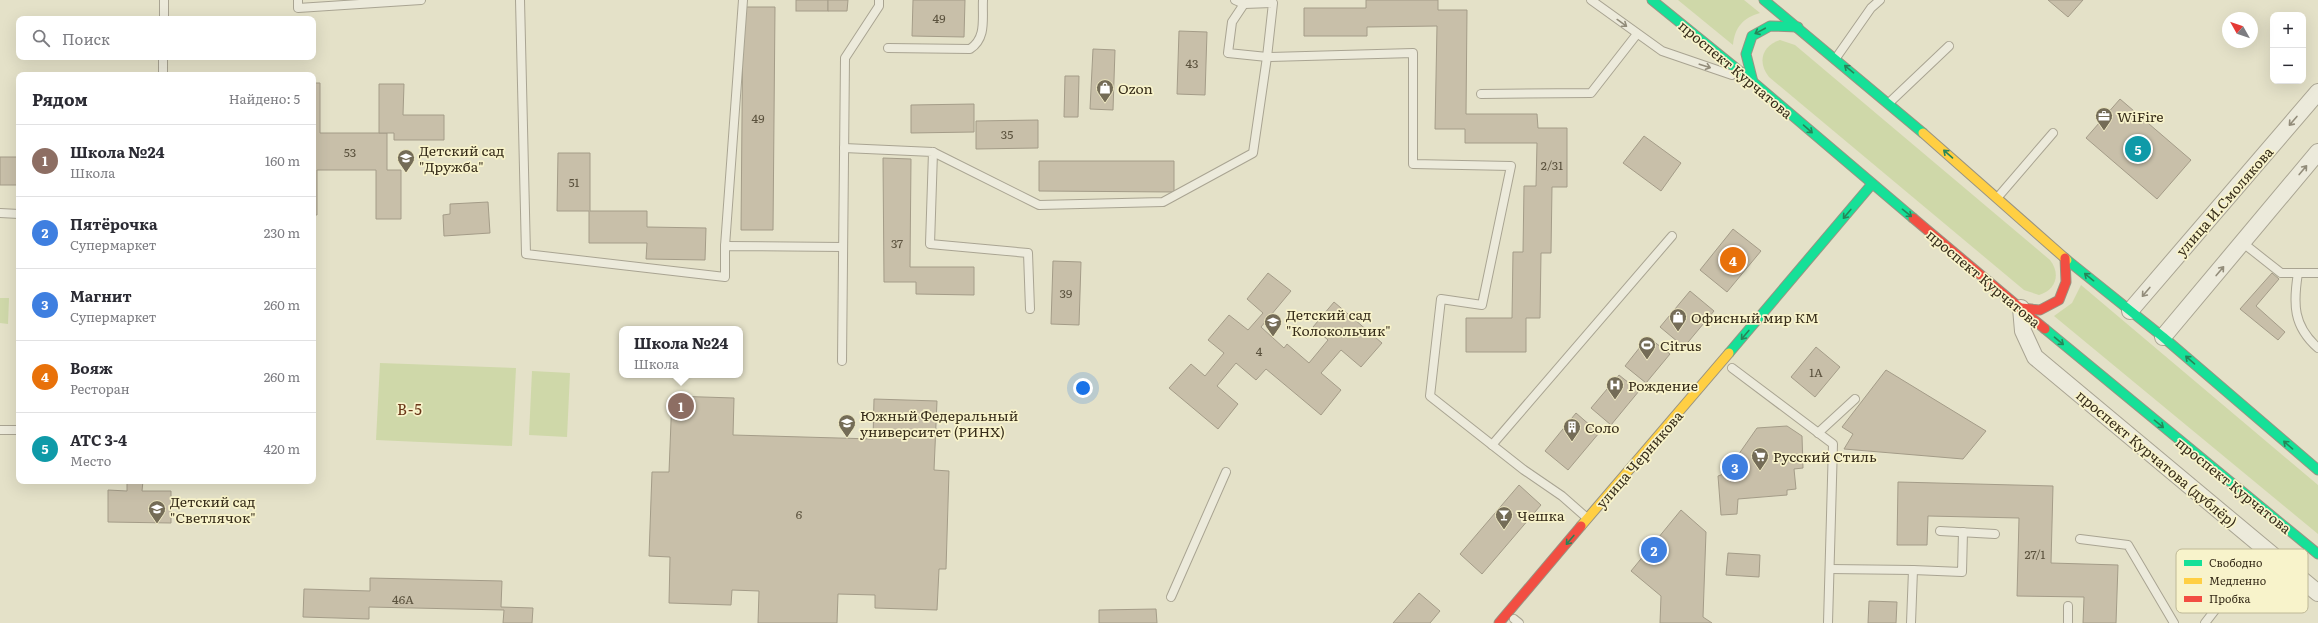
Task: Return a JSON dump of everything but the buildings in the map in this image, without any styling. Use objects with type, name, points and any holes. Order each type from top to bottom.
[{"type":"main road","name":"проспект Курчатова","points":[[1652,0],[1753,82],[1872,184],[1878,194],[2021,308],[2318,554]]},
{"type":"main road","points":[[1764,0],[1890,103],[2066,258],[2163,337],[2318,470]]},
{"type":"main road","points":[[1753,82],[1746,54],[1752,36],[1770,26],[1798,27]]},
{"type":"main road","name":"улица Черникова","points":[[1499,623],[1872,184]]},
{"type":"main road","points":[[2021,308],[2040,310],[2059,300],[2066,282],[2066,258]]},
{"type":"main road","points":[[1515,622],[1535,595]]},
{"type":"street","name":"улица И.Смолякова","points":[[2130,311],[2318,92]]},
{"type":"street","points":[[2163,337],[2318,152]]},
{"type":"street","name":"проспект Курчатова (дублёр)","points":[[2021,308],[2023,331],[2035,357],[2266,549]]},
{"type":"street","name":"проспект Курчатова (дублёр)","points":[[2308,584],[2318,593]]},
{"type":"lane","points":[[164,0],[164,16]]},
{"type":"lane","points":[[298,0],[298,8],[421,0]]},
{"type":"lane","points":[[520,0],[526,254],[725,277],[725,246],[742,0]]},
{"type":"lane","points":[[842,360],[845,58],[879,6],[879,0]]},
{"type":"lane","points":[[888,48],[970,49],[979,44],[982,34],[983,0]]},
{"type":"lane","points":[[844,148],[933,152],[1039,205],[1163,202],[1252,153],[1267,57],[1273,3],[1244,4],[1235,0]]},
{"type":"lane","points":[[1591,0],[1662,51],[1753,82]]},
{"type":"lane","points":[[1835,58],[1871,8],[1880,0]]},
{"type":"lane","points":[[1244,4],[1232,22],[1228,53],[1267,57],[1413,53],[1413,164],[1511,166],[1482,305],[1442,299],[1430,396],[1492,445],[1562,496],[1588,519]]},
{"type":"lane","points":[[1481,94],[1591,92],[1637,34]]},
{"type":"lane","points":[[1890,103],[1949,46]]},
{"type":"lane","points":[[163,60],[163,72]]},
{"type":"lane","points":[[1998,197],[2053,133]]},
{"type":"lane","points":[[933,152],[930,244],[1028,253],[1030,309]]},
{"type":"lane","points":[[0,213],[16,214]]},
{"type":"lane","points":[[1492,445],[1672,236]]},
{"type":"lane","points":[[2243,243],[2281,273],[2318,273]]},
{"type":"lane","points":[[725,246],[843,247]]},
{"type":"lane","points":[[2298,273],[2294,298],[2297,322],[2318,348]]},
{"type":"lane","points":[[1732,368],[1832,444],[1828,623]]},
{"type":"lane","points":[[1818,433],[1855,399]]},
{"type":"lane","points":[[0,430],[16,430]]},
{"type":"lane","points":[[1171,597],[1226,472]]},
{"type":"lane","points":[[1940,531],[1995,534]]},
{"type":"lane","points":[[1830,569],[1962,572],[1963,532]]},
{"type":"lane","points":[[2080,539],[2128,545],[2174,623]]},
{"type":"lane","points":[[1911,623],[1913,570]]},
{"type":"lane","points":[[2068,606],[2068,623]]},
{"type":"lane","points":[[2205,623],[2213,613]]},
{"type":"green space","points":[[1678,0],[1744,0],[1760,13],[1754,15],[1741,24],[1736,33],[1733,45]]},
{"type":"green space","points":[[1780,40],[1795,45],[2050,260],[2056,276],[2053,285],[2045,293],[2039,295],[2024,290],[1769,77],[1763,66],[1763,55],[1769,46]]},
{"type":"green space","points":[[2081,285],[2318,485],[2318,534],[2054,316],[2072,303]]},
{"type":"green space","points":[[0,298],[9,298],[8,324],[0,323]]},
{"type":"green space","points":[[380,363],[516,368],[512,446],[376,440]]},
{"type":"green space","points":[[532,371],[570,373],[567,437],[529,435]]},
{"type":"traffic: fast","points":[[1652,0],[1753,82],[1913,218]]},
{"type":"traffic: fast","points":[[1764,0],[1923,133]]},
{"type":"traffic: fast","points":[[1753,82],[1746,54],[1752,36],[1770,26],[1798,27]]},
{"type":"traffic: fast","points":[[1729,353],[1872,184]]},
{"type":"traffic: fast","points":[[2067,260],[2163,337],[2318,470]]},
{"type":"traffic: fast","points":[[2045,329],[2318,554]]},
{"type":"traffic: slow","points":[[1923,133],[2067,260]]},
{"type":"traffic: slow","points":[[1581,526],[1729,353]]},
{"type":"traffic: jam","points":[[1913,218],[2045,329]]},
{"type":"traffic: jam","points":[[2021,308],[2040,310],[2059,300],[2066,282],[2065,258]]},
{"type":"traffic: jam","points":[[1499,623],[1581,526]]},
{"type":"place","name":"Ozon","points":[[1105,103]]},
{"type":"place","name":"WiFire","points":[[2104,131]]},
{"type":"place","name":"АТС 3-4","points":[[2138,149]]},
{"type":"place","name":"Детский сад \"Дружба\"","points":[[406,173]]},
{"type":"place","name":"Вояж","points":[[1733,260]]},
{"type":"place","name":"Офисный мир КМ","points":[[1678,332]]},
{"type":"place","name":"Детский сад \"Колокольчик\"","points":[[1273,337]]},
{"type":"place","name":"Citrus","points":[[1647,360]]},
{"type":"place","name":"Рождение","points":[[1615,400]]},
{"type":"place","name":"Школа №24","points":[[681,406]]},
{"type":"place","name":"Южный Федеральный университет (РИНХ)","points":[[847,438]]},
{"type":"place","name":"Соло","points":[[1572,442]]},
{"type":"place","name":"Магнит","points":[[1735,467]]},
{"type":"place","name":"Русский Стиль","points":[[1760,471]]},
{"type":"place","name":"Детский сад \"Светлячок\"","points":[[157,524]]},
{"type":"place","name":"Чешка","points":[[1504,530]]},
{"type":"place","name":"Пятёрочка","points":[[1654,550]]},
{"type":"district","name":"В-5","points":[[410,408]]}]
